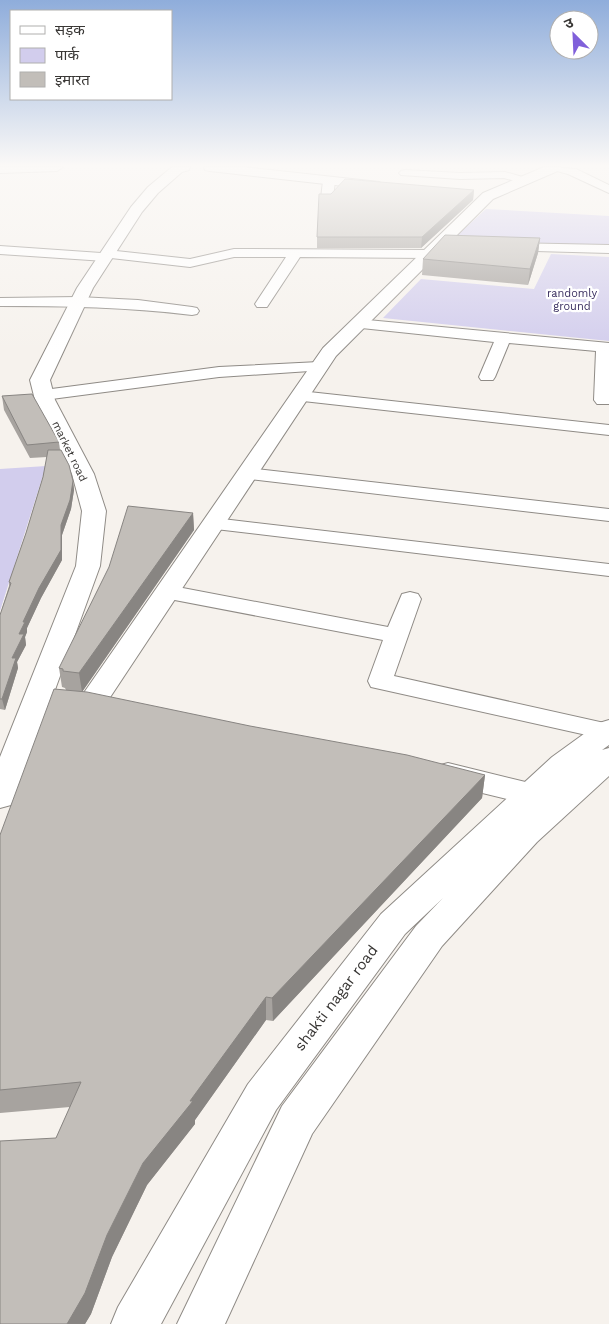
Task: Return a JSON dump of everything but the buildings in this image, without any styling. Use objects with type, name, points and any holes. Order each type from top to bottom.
[{"type":"street","name":"market road","points":[[0,797],[88,566],[94,511],[83,474],[38,399],[40,380],[78,301],[123,229]]},
{"type":"street","points":[[91,704],[329,352],[440,249],[454,229]]},
{"type":"street","points":[[494,247],[609,249]]},
{"type":"street","points":[[0,250],[106,255],[190,263],[214,256],[234,254],[440,249]]},
{"type":"street","points":[[0,264],[17,252]]},
{"type":"street","points":[[262,304],[296,253]]},
{"type":"street","points":[[0,302],[78,301],[138,304],[192,311]]},
{"type":"street","points":[[357,324],[607,348],[603,400]]},
{"type":"street","points":[[487,377],[503,338]]},
{"type":"street","points":[[38,399],[219,372],[319,367]]},
{"type":"street","points":[[300,396],[609,430]]},
{"type":"street","points":[[248,474],[609,514]]},
{"type":"street","points":[[214,524],[609,570]]},
{"type":"street","points":[[167,592],[398,636]]},
{"type":"street","points":[[410,599],[380,681],[608,740]]},
{"type":"street","points":[[38,697],[121,710]]},
{"type":"street","points":[[200,1324],[297,1120],[429,936],[525,833],[544,799],[608,740]]},
{"type":"street","points":[[425,768],[544,799]]},
{"type":"street","name":"shakti nagar road","points":[[135,1324],[262,1097],[393,924],[544,799]]},
{"type":"green space","points":[[464,229],[609,229],[609,245],[450,242]]},
{"type":"green space","name":"randomly ground","points":[[551,254],[609,257],[609,341],[383,318],[421,279],[534,289]]},
{"type":"green space","points":[[46,466],[0,611],[0,469]]}]
